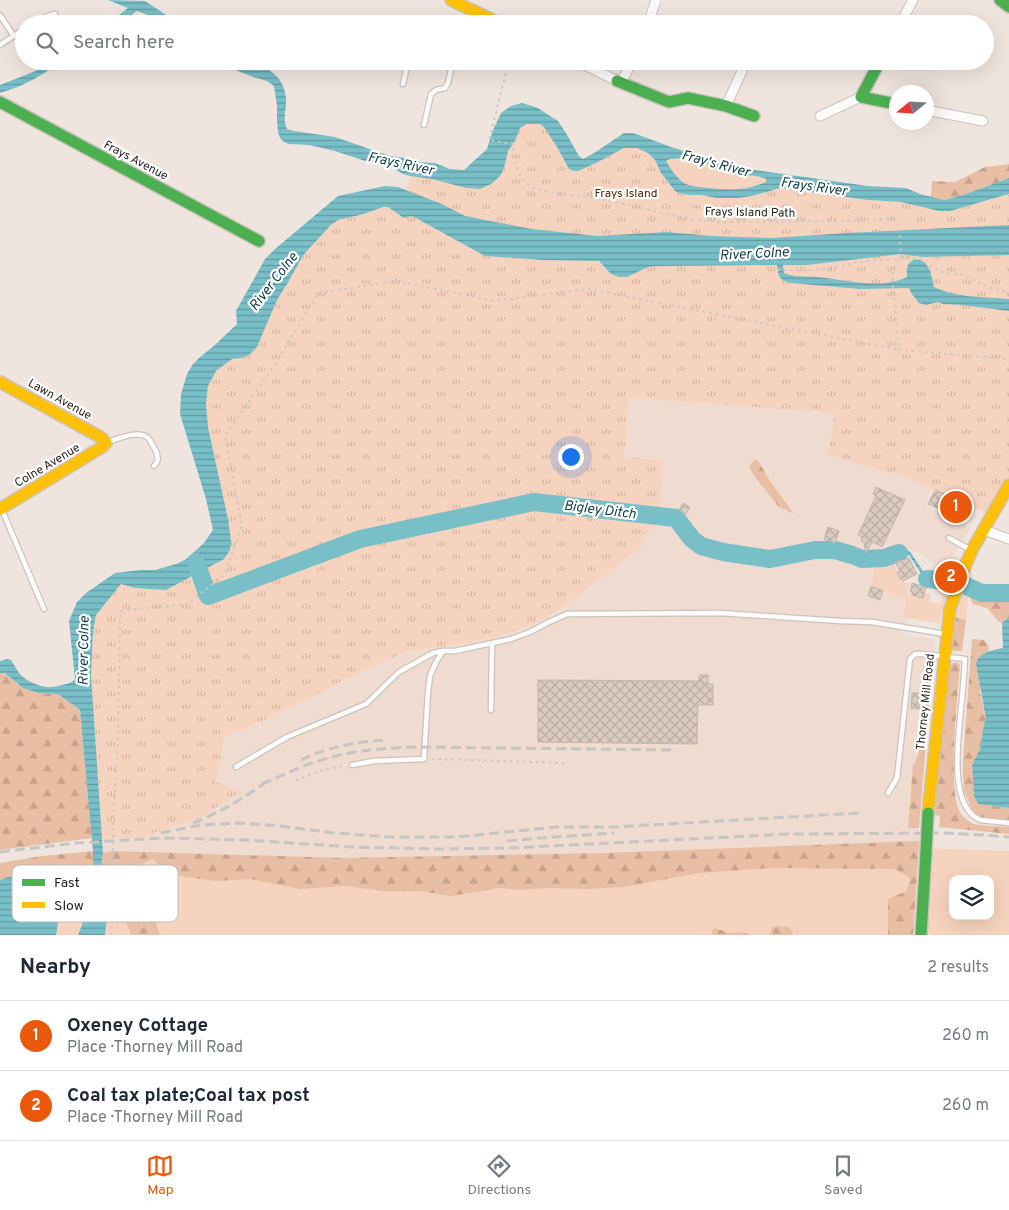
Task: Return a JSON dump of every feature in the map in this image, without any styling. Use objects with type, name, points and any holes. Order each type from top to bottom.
[{"type":"street","points":[[651,15],[656,0]]},
{"type":"street","points":[[905,15],[913,0]]},
{"type":"street","points":[[1000,0],[1009,7]]},
{"type":"street","points":[[457,1],[476,15]]},
{"type":"street","points":[[595,70],[669,102],[688,98],[726,106],[754,116]]},
{"type":"street","points":[[617,81],[623,79],[628,70]]},
{"type":"street","points":[[861,97],[875,70]]},
{"type":"street","points":[[726,106],[742,71]]},
{"type":"street","points":[[820,116],[861,97],[889,103]]},
{"type":"street","name":"Frays Avenue","points":[[3,103],[259,242]]},
{"type":"street","points":[[934,112],[983,121]]},
{"type":"street","name":"Lawn Avenue","points":[[0,382],[102,438],[105,442]]},
{"type":"street","name":"Colne Avenue","points":[[1,509],[102,447],[105,442]]},
{"type":"street","name":"Thorney Mill Road","points":[[921,935],[928,813],[950,609],[972,550],[1009,485]]},
{"type":"street","points":[[984,530],[1009,539]]},
{"type":"lane","points":[[0,14],[14,35],[0,45]]},
{"type":"lane","points":[[51,15],[55,14]]},
{"type":"lane","points":[[403,84],[406,70]]},
{"type":"lane","points":[[424,125],[430,94],[445,88],[451,70]]},
{"type":"lane","points":[[105,442],[140,434],[147,437],[151,441],[158,457],[158,462],[154,466]]},
{"type":"lane","points":[[1,509],[44,609]]},
{"type":"lane","points":[[949,538],[972,550]]},
{"type":"lane","points":[[236,767],[287,737],[366,704],[399,672],[433,652],[455,651],[511,639],[567,614],[720,614],[840,622],[872,622],[946,634]]},
{"type":"lane","points":[[491,710],[492,643]]},
{"type":"lane","points":[[352,764],[424,759],[430,676],[443,651]]},
{"type":"lane","points":[[888,793],[897,778],[910,659],[915,654],[965,659],[958,739],[957,773],[961,795],[968,809],[976,818],[1009,823]]},
{"type":"path","name":"Frays Island Path","points":[[507,70],[489,140],[514,144],[514,158],[518,171],[524,181],[531,187],[549,192],[597,198],[694,220],[721,222],[894,219],[899,225],[901,258]]},
{"type":"path","points":[[690,160],[694,150]]},
{"type":"path","points":[[900,350],[892,278],[894,268],[901,258]]},
{"type":"path","points":[[777,270],[814,270],[836,268],[864,261],[914,258],[921,259],[933,268],[945,273],[964,275],[985,286],[1009,293]]},
{"type":"path","points":[[113,865],[113,822],[118,742],[120,611],[188,604],[225,574],[242,525],[225,436],[277,361],[318,293],[398,281],[494,301],[588,290],[900,350],[1009,359]]},
{"type":"path","points":[[424,759],[568,763]]},
{"type":"path","points":[[296,780],[326,768],[352,764]]},
{"type":"path","points":[[111,935],[113,922]]},
{"type":"shaded area","points":[[627,398],[836,413],[905,477],[932,489],[925,505],[970,529],[945,570],[911,549],[879,549],[871,586],[901,597],[906,601],[903,617],[908,618],[905,636],[935,639],[919,841],[605,853],[342,858],[112,851],[103,853],[102,838],[138,838],[241,791],[214,782],[220,761],[223,737],[257,723],[351,676],[403,653],[490,639],[641,538],[661,460],[624,457]]},
{"type":"green space","name":"Frays Island","points":[[527,124],[540,124],[544,126],[569,169],[574,171],[624,148],[637,148],[648,153],[655,160],[668,183],[679,193],[690,195],[716,198],[752,196],[780,188],[868,200],[901,202],[939,211],[950,211],[1009,195],[1009,480],[990,516],[972,506],[905,477],[828,455],[835,413],[628,398],[624,457],[662,460],[658,524],[641,538],[641,547],[560,609],[538,622],[490,639],[403,653],[224,737],[215,782],[242,791],[197,819],[138,838],[102,838],[91,675],[93,632],[96,615],[121,584],[135,588],[166,590],[224,559],[228,519],[208,427],[206,403],[208,386],[216,371],[232,359],[241,358],[257,347],[277,300],[305,253],[331,225],[338,220],[383,207],[388,207],[400,215],[410,176],[432,179],[504,168],[508,151],[515,141],[520,128]]},
{"type":"green space","points":[[694,159],[727,173],[766,178],[766,182],[738,189],[691,186],[683,182],[674,173],[665,160]]},
{"type":"green space","points":[[1009,164],[1009,178],[944,200],[931,197],[932,181],[955,182],[985,167]]},
{"type":"green space","points":[[755,459],[759,462],[794,514],[778,506],[756,478],[750,469],[750,465]]},
{"type":"green space","points":[[903,554],[909,558],[894,563],[900,579],[902,578],[904,583],[910,583],[908,593],[923,598],[924,593],[931,594],[929,601],[941,604],[943,592],[947,593],[940,622],[903,617],[906,602],[904,599],[871,586],[876,561],[887,560]]},
{"type":"green space","points":[[963,588],[969,590],[966,620],[955,617]]},
{"type":"green space","points":[[969,590],[983,597],[1009,596],[1009,619],[1006,618],[1002,623],[987,608],[973,604],[969,596]]},
{"type":"green space","points":[[955,617],[966,620],[962,651],[954,651],[952,649],[951,638]]},
{"type":"green space","points":[[972,639],[984,640],[988,645],[989,651],[984,653],[980,692],[986,719],[980,749],[972,765],[974,796],[978,804],[1009,808],[1009,821],[980,819],[974,812],[964,792],[963,760]]},
{"type":"green space","points":[[955,662],[960,665],[954,744],[957,805],[962,815],[971,823],[1009,827],[1009,834],[939,827],[940,816],[935,815],[947,670]]},
{"type":"green space","points":[[927,668],[932,669],[919,828],[908,828],[913,765],[920,748],[924,720]]},
{"type":"green space","points":[[0,673],[5,673],[23,688],[38,693],[58,694],[80,710],[92,838],[0,850]]},
{"type":"green space","points":[[919,841],[913,935],[105,935],[106,922],[178,922],[178,865],[118,865],[112,851],[342,858],[605,853]]},
{"type":"green space","points":[[919,841],[913,935],[888,935],[888,899],[907,891],[910,878],[895,869],[773,868],[699,873],[624,887],[520,890],[500,888],[451,896],[420,891],[383,891],[346,886],[299,889],[251,879],[217,881],[184,877],[178,875],[178,865],[159,865],[153,859],[144,865],[101,865],[103,853],[112,851],[342,858],[605,853]]},
{"type":"green space","points":[[934,848],[1009,851],[1009,935],[927,935]]},
{"type":"green space","points":[[93,851],[93,865],[12,865],[12,876],[0,880],[0,863],[42,856]]},
{"type":"green space","points":[[58,922],[83,922],[78,935],[56,935]]},
{"type":"green space","points":[[126,922],[156,922],[160,935],[131,935]]},
{"type":"green space","points":[[777,926],[789,927],[793,932],[792,935],[771,935],[772,928]]},
{"type":"green space","points":[[715,928],[729,933],[743,932],[751,935],[712,935],[712,930]]},
{"type":"water","points":[[108,0],[145,1],[166,15],[148,15],[137,11],[131,15],[119,15],[128,8]]},
{"type":"water","points":[[38,70],[49,70],[18,87],[0,93],[0,85]]},
{"type":"water","points":[[236,70],[268,70],[277,76],[283,86],[286,98],[285,117],[287,129],[335,137],[390,156],[406,158],[416,162],[435,163],[450,169],[464,170],[487,149],[501,113],[511,106],[522,103],[538,108],[558,121],[579,156],[583,159],[624,133],[632,133],[727,166],[868,186],[906,188],[920,194],[944,200],[1009,178],[1009,194],[950,211],[939,211],[901,202],[868,200],[780,188],[739,198],[690,195],[675,191],[661,173],[655,160],[648,153],[637,148],[624,148],[578,171],[569,169],[557,147],[540,124],[527,124],[520,128],[515,141],[508,151],[500,176],[491,184],[480,189],[466,188],[432,179],[410,176],[389,166],[365,161],[335,151],[284,142],[278,132],[274,86],[267,81]],"holes":[[[685,158],[694,159],[727,173],[761,177],[766,179],[766,182],[738,189],[692,186],[686,184],[674,174],[666,161]]]},
{"type":"water","name":"River Colne","points":[[385,186],[398,187],[442,204],[465,216],[532,229],[597,236],[667,232],[772,238],[1009,225],[1009,255],[922,257],[901,254],[807,265],[783,265],[784,273],[792,276],[875,284],[897,281],[907,277],[908,265],[913,260],[918,260],[924,262],[928,267],[934,287],[961,295],[1009,299],[1009,311],[938,302],[926,305],[919,303],[909,288],[860,289],[791,283],[780,277],[777,265],[659,266],[648,267],[627,277],[619,277],[611,274],[599,261],[485,256],[414,217],[404,218],[388,207],[338,220],[305,253],[277,300],[257,347],[249,355],[232,359],[216,371],[208,386],[206,403],[208,427],[228,519],[231,541],[230,550],[224,559],[166,590],[135,588],[121,584],[96,615],[93,632],[91,675],[103,853],[101,865],[93,865],[80,710],[58,694],[38,693],[23,688],[5,673],[0,673],[0,661],[11,660],[19,673],[33,683],[45,687],[68,684],[75,679],[69,621],[77,602],[86,593],[115,573],[155,570],[176,564],[185,560],[204,543],[213,530],[206,499],[180,414],[181,394],[187,374],[199,358],[237,324],[236,311],[265,259],[338,196]]},
{"type":"water","points":[[908,550],[925,574],[930,577],[951,579],[949,585],[924,578],[909,555],[906,554],[900,554],[888,561],[876,561],[877,556]]},
{"type":"water","points":[[1007,618],[1009,619],[1009,808],[978,804],[974,796],[972,765],[980,749],[986,719],[976,663],[983,654],[1003,648],[1002,623]]},
{"type":"water","points":[[12,876],[12,922],[58,922],[56,935],[0,935],[0,880]]},
{"type":"water","points":[[83,922],[106,922],[105,935],[78,935]]},
{"type":"building","points":[[876,487],[905,500],[882,547],[872,542],[866,553],[864,543],[861,541],[862,537],[858,535],[876,496],[873,494]]},
{"type":"building","points":[[935,490],[950,496],[948,500],[969,511],[964,520],[944,509],[944,511],[928,504]]},
{"type":"building","points":[[683,503],[690,507],[686,514],[679,510]]},
{"type":"building","points":[[828,527],[839,531],[835,543],[824,539]]},
{"type":"building","points":[[909,558],[917,574],[903,581],[897,572],[900,571],[895,562]]},
{"type":"building","points":[[912,583],[926,587],[923,598],[912,595],[910,591]]},
{"type":"building","points":[[871,586],[883,591],[880,600],[868,596]]},
{"type":"building","points":[[699,675],[708,675],[708,684],[713,684],[713,705],[698,705],[697,744],[538,742],[538,680],[699,681]]},
{"type":"building","points":[[912,693],[920,693],[919,709],[911,708]]},
{"type":"waterway","name":"Bigley Ditch","points":[[196,562],[208,596],[360,539],[534,502],[676,518],[692,539],[701,546],[723,552],[770,559],[815,550],[835,550],[862,559],[884,558],[899,553]]},
{"type":"waterway","name":"Bigley Ditch","points":[[927,579],[957,582],[982,593],[1009,593]]},
{"type":"railway","points":[[301,760],[343,746],[388,740]]},
{"type":"railway","points":[[262,784],[325,759],[351,753],[390,748],[676,750]]},
{"type":"railway","points":[[193,823],[232,805],[267,781]]},
{"type":"railway","points":[[161,833],[200,825],[241,823],[390,837],[458,837],[556,827],[614,827],[860,813]]},
{"type":"railway","points":[[507,841],[614,833]]},
{"type":"railway","points":[[0,852],[75,843],[164,838],[437,849],[507,848],[791,834],[944,833],[1009,837]]},
{"type":"traffic: fast","points":[[1000,0],[1009,7]]},
{"type":"traffic: fast","points":[[875,70],[861,97],[889,103]]},
{"type":"traffic: fast","points":[[617,81],[669,102],[688,98],[726,106],[754,116]]},
{"type":"traffic: fast","points":[[0,102],[259,241]]},
{"type":"traffic: fast","points":[[926,853],[928,813]]},
{"type":"traffic: fast","points":[[921,935],[926,853]]},
{"type":"traffic: slow","points":[[451,0],[482,15]]},
{"type":"traffic: slow","points":[[0,382],[102,438],[106,443],[0,509]]},
{"type":"traffic: slow","points":[[928,813],[950,609],[972,550],[1009,485]]},
{"type":"place","name":"Oxeney Cottage","points":[[956,507]]},
{"type":"place","name":"Coal tax plate;Coal tax post","points":[[951,577]]},
{"type":"water label","name":"Frays River","points":[[401,163]]},
{"type":"water label","name":"Fray's River","points":[[716,163]]},
{"type":"water label","name":"Frays River","points":[[814,186]]}]
